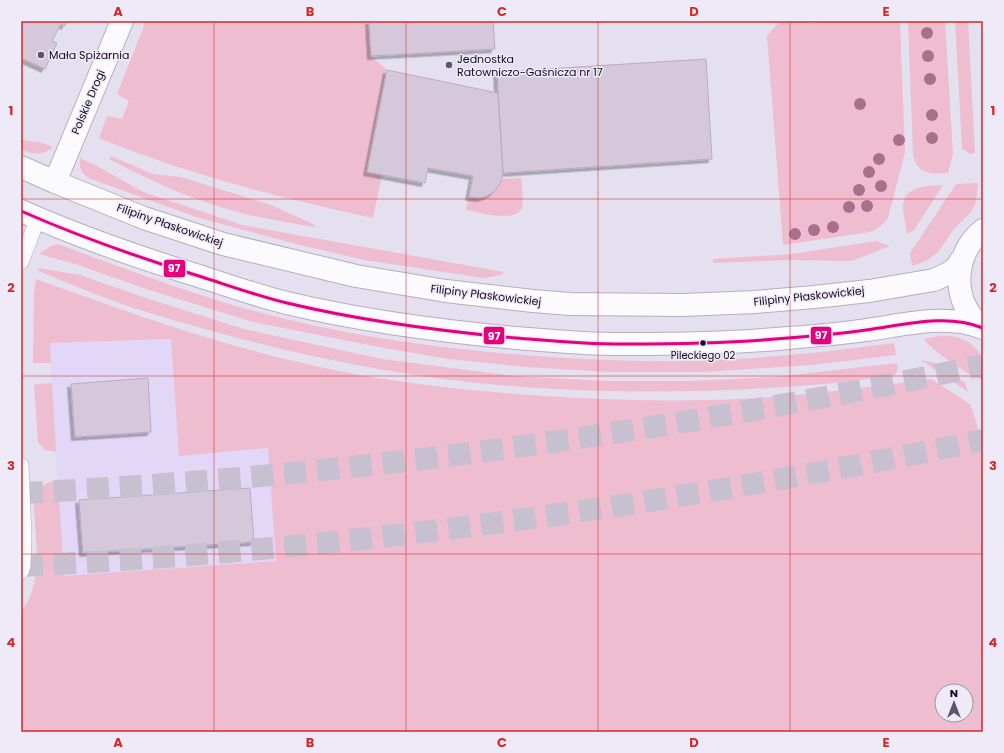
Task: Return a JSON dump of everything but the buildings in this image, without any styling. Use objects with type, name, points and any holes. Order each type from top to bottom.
[{"type":"main road","name":"Polskie Drogi","points":[[55,182],[122,21]]},
{"type":"main road","name":"Filipiny Płaskowickiej","points":[[21,167],[144,218],[223,244],[356,276],[446,291],[533,301],[570,304],[683,306],[807,298],[869,291],[934,280],[949,273],[957,267],[962,260]]},
{"type":"main road","points":[[30,215],[120,251],[286,303],[424,328],[476,334],[600,344],[657,344],[711,343],[789,338],[942,320],[964,322],[983,327]]},
{"type":"main road","points":[[983,230],[970,243],[962,260],[959,272],[960,292],[968,311],[983,327]]},
{"type":"lane","points":[[21,262],[30,215]]},
{"type":"lane","points":[[21,465],[24,566],[21,572]]},
{"type":"shaded area","points":[[146,21],[369,21],[371,56],[387,70],[368,172],[382,175],[373,218],[234,184],[166,163],[99,138],[107,116],[122,119],[129,101],[117,94]]},
{"type":"shaded area","points":[[780,21],[813,23],[831,21],[900,21],[905,152],[888,218],[875,230],[783,245],[767,36]]},
{"type":"shaded area","points":[[908,21],[945,21],[953,154],[948,173],[926,172],[919,167],[913,156]]},
{"type":"shaded area","points":[[955,21],[968,21],[975,153],[970,154],[962,148]]},
{"type":"shaded area","points":[[21,140],[39,142],[53,147],[45,152],[37,154],[21,149]]},
{"type":"shaded area","points":[[111,156],[153,174],[181,177],[271,205],[315,225],[314,227],[254,216],[210,204],[142,176],[109,159]]},
{"type":"shaded area","points":[[80,158],[143,192],[242,225],[504,272],[501,275],[484,278],[364,260],[296,244],[196,217],[91,179],[81,170]]},
{"type":"shaded area","points":[[521,178],[523,200],[522,207],[519,212],[513,215],[497,216],[466,210],[469,198],[480,198],[488,195],[495,189],[501,179]]},
{"type":"shaded area","points":[[978,183],[976,202],[971,212],[954,229],[939,251],[928,260],[912,266],[910,253],[956,184]]},
{"type":"shaded area","points":[[943,185],[914,230],[907,234],[903,213],[904,199],[912,190]]},
{"type":"shaded area","points":[[876,241],[890,246],[852,261],[791,260],[713,263],[713,259],[792,254]]},
{"type":"shaded area","points":[[58,244],[191,292],[276,317],[358,334],[440,347],[565,358],[629,361],[673,361],[776,356],[894,343],[896,355],[811,365],[704,372],[609,372],[526,367],[449,359],[384,348],[253,322],[149,290],[75,264],[39,254],[51,246]]},
{"type":"shaded area","points":[[38,268],[80,275],[149,299],[244,329],[382,359],[513,376],[608,381],[690,381],[775,377],[897,363],[898,369],[895,375],[854,381],[737,390],[661,392],[548,389],[464,381],[373,368],[238,338],[136,309],[94,294],[39,271]]},
{"type":"shaded area","points":[[36,279],[183,330],[257,352],[334,370],[431,386],[529,395],[582,398],[714,400],[764,398],[931,379],[970,404],[980,438],[983,475],[983,732],[21,732],[21,611],[32,592],[35,580],[37,556],[34,500],[35,494],[42,486],[58,480],[64,576],[276,561],[268,448],[179,456],[171,339],[50,343],[51,363],[33,363],[34,292]]},
{"type":"shaded area","points":[[939,336],[952,336],[964,340],[975,347],[983,360],[983,380],[969,374],[951,362],[934,350],[924,339]]},
{"type":"shaded area","points":[[171,339],[179,456],[268,448],[276,561],[63,576],[49,343]]},
{"type":"shaded area","points":[[921,360],[935,363],[965,383],[968,392]]},
{"type":"shaded area","points":[[52,383],[56,452],[45,450],[38,442],[34,385]]},
{"type":"tunnel","points":[[21,493],[142,486],[263,476],[505,448],[625,431],[745,411],[983,365]]},
{"type":"tunnel","points":[[21,566],[142,559],[263,549],[384,537],[504,522],[624,505],[744,485],[864,464],[983,440]]},
{"type":"transit line","name":"97","points":[[21,211],[65,230],[133,255],[276,300],[372,320],[458,332],[602,344],[650,344],[768,340],[837,334],[910,323],[940,321],[954,321],[983,328]]},
{"type":"place","name":"Mała Spiżarnia","points":[[41,55]]},
{"type":"place","name":"Jednostka Ratowniczo-Gaśnicza nr 17","points":[[449,65]]},
{"type":"place","name":"Pileckiego 02","points":[[703,343]]}]
